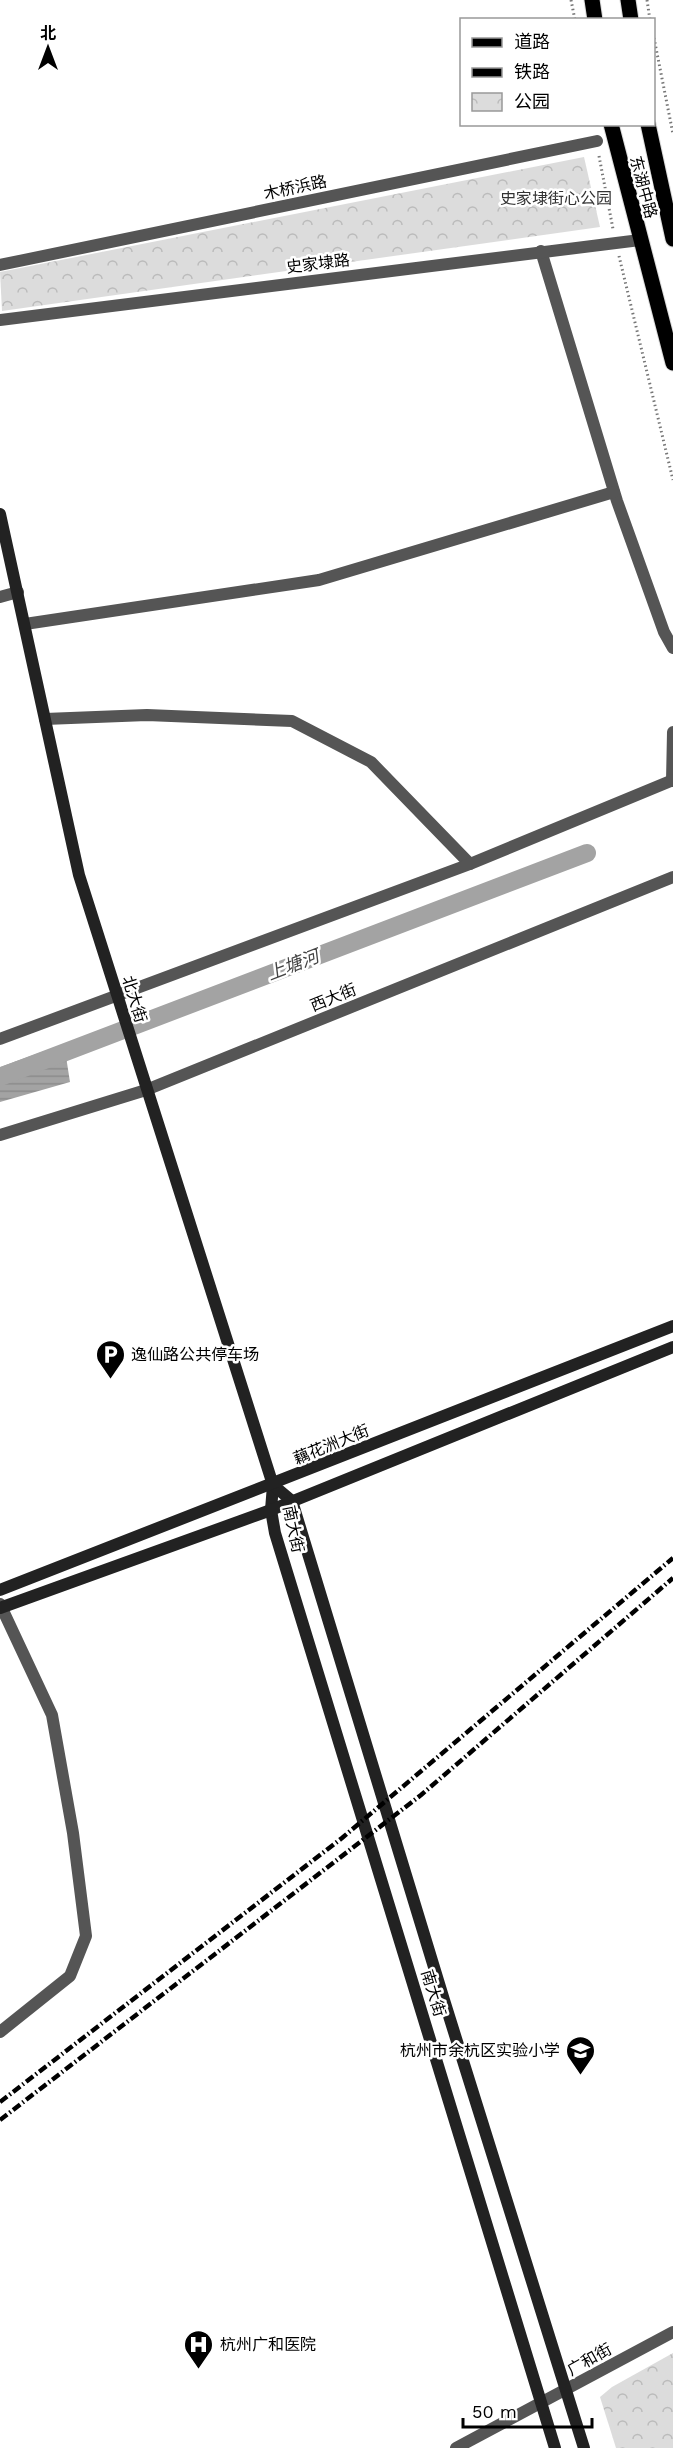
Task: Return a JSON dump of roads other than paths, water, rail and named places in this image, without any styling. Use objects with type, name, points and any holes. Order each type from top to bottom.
[{"type":"main road","points":[[592,0],[595,18]]},
{"type":"main road","points":[[628,0],[631,18]]},
{"type":"main road","name":"东湖中路","points":[[612,126],[673,363]]},
{"type":"main road","name":"东湖中路","points":[[648,126],[673,239]]},
{"type":"main road","name":"北大街","points":[[0,514],[79,875],[273,1485]]},
{"type":"main road","name":"藕花洲大街","points":[[0,1590],[273,1485],[673,1326]]},
{"type":"main road","points":[[0,1606],[271,1510],[673,1347]]},
{"type":"main road","name":"南大街","points":[[273,1485],[292,1501],[584,2448]]},
{"type":"main road","name":"南大街","points":[[273,1485],[271,1510],[275,1533],[555,2448]]},
{"type":"street","name":"木桥浜路","points":[[0,265],[597,141]]},
{"type":"street","name":"史家埭路","points":[[0,320],[615,241],[640,240]]},
{"type":"street","points":[[541,251],[614,492],[664,632],[673,648]]},
{"type":"street","points":[[25,624],[320,580],[614,492]]},
{"type":"street","points":[[0,597],[18,592]]},
{"type":"street","points":[[45,719],[147,715],[292,721],[371,762],[470,864]]},
{"type":"street","points":[[0,1039],[118,997],[470,864],[673,781],[673,732]]},
{"type":"street","name":"西大街","points":[[0,1135],[146,1090],[673,877]]},
{"type":"street","points":[[0,1606],[52,1715],[73,1833],[86,1936],[70,1976],[0,2032]]},
{"type":"street","name":"广和街","points":[[456,2448],[673,2332]]},
{"type":"waterway","name":"上塘河","points":[[0,1077],[587,853]]},
{"type":"railway","points":[[0,2102],[342,1838],[673,1558]]},
{"type":"railway","points":[[0,2120],[421,1795],[673,1578]]},
{"type":"place","name":"逸仙路公共停车场","points":[[110,1380]]},
{"type":"place","name":"杭州市余杭区实验小学","points":[[581,2076]]},
{"type":"place","name":"杭州广和医院","points":[[199,2370]]},
{"type":"park label","name":"史家埭街心公园","points":[[556,198]]}]
